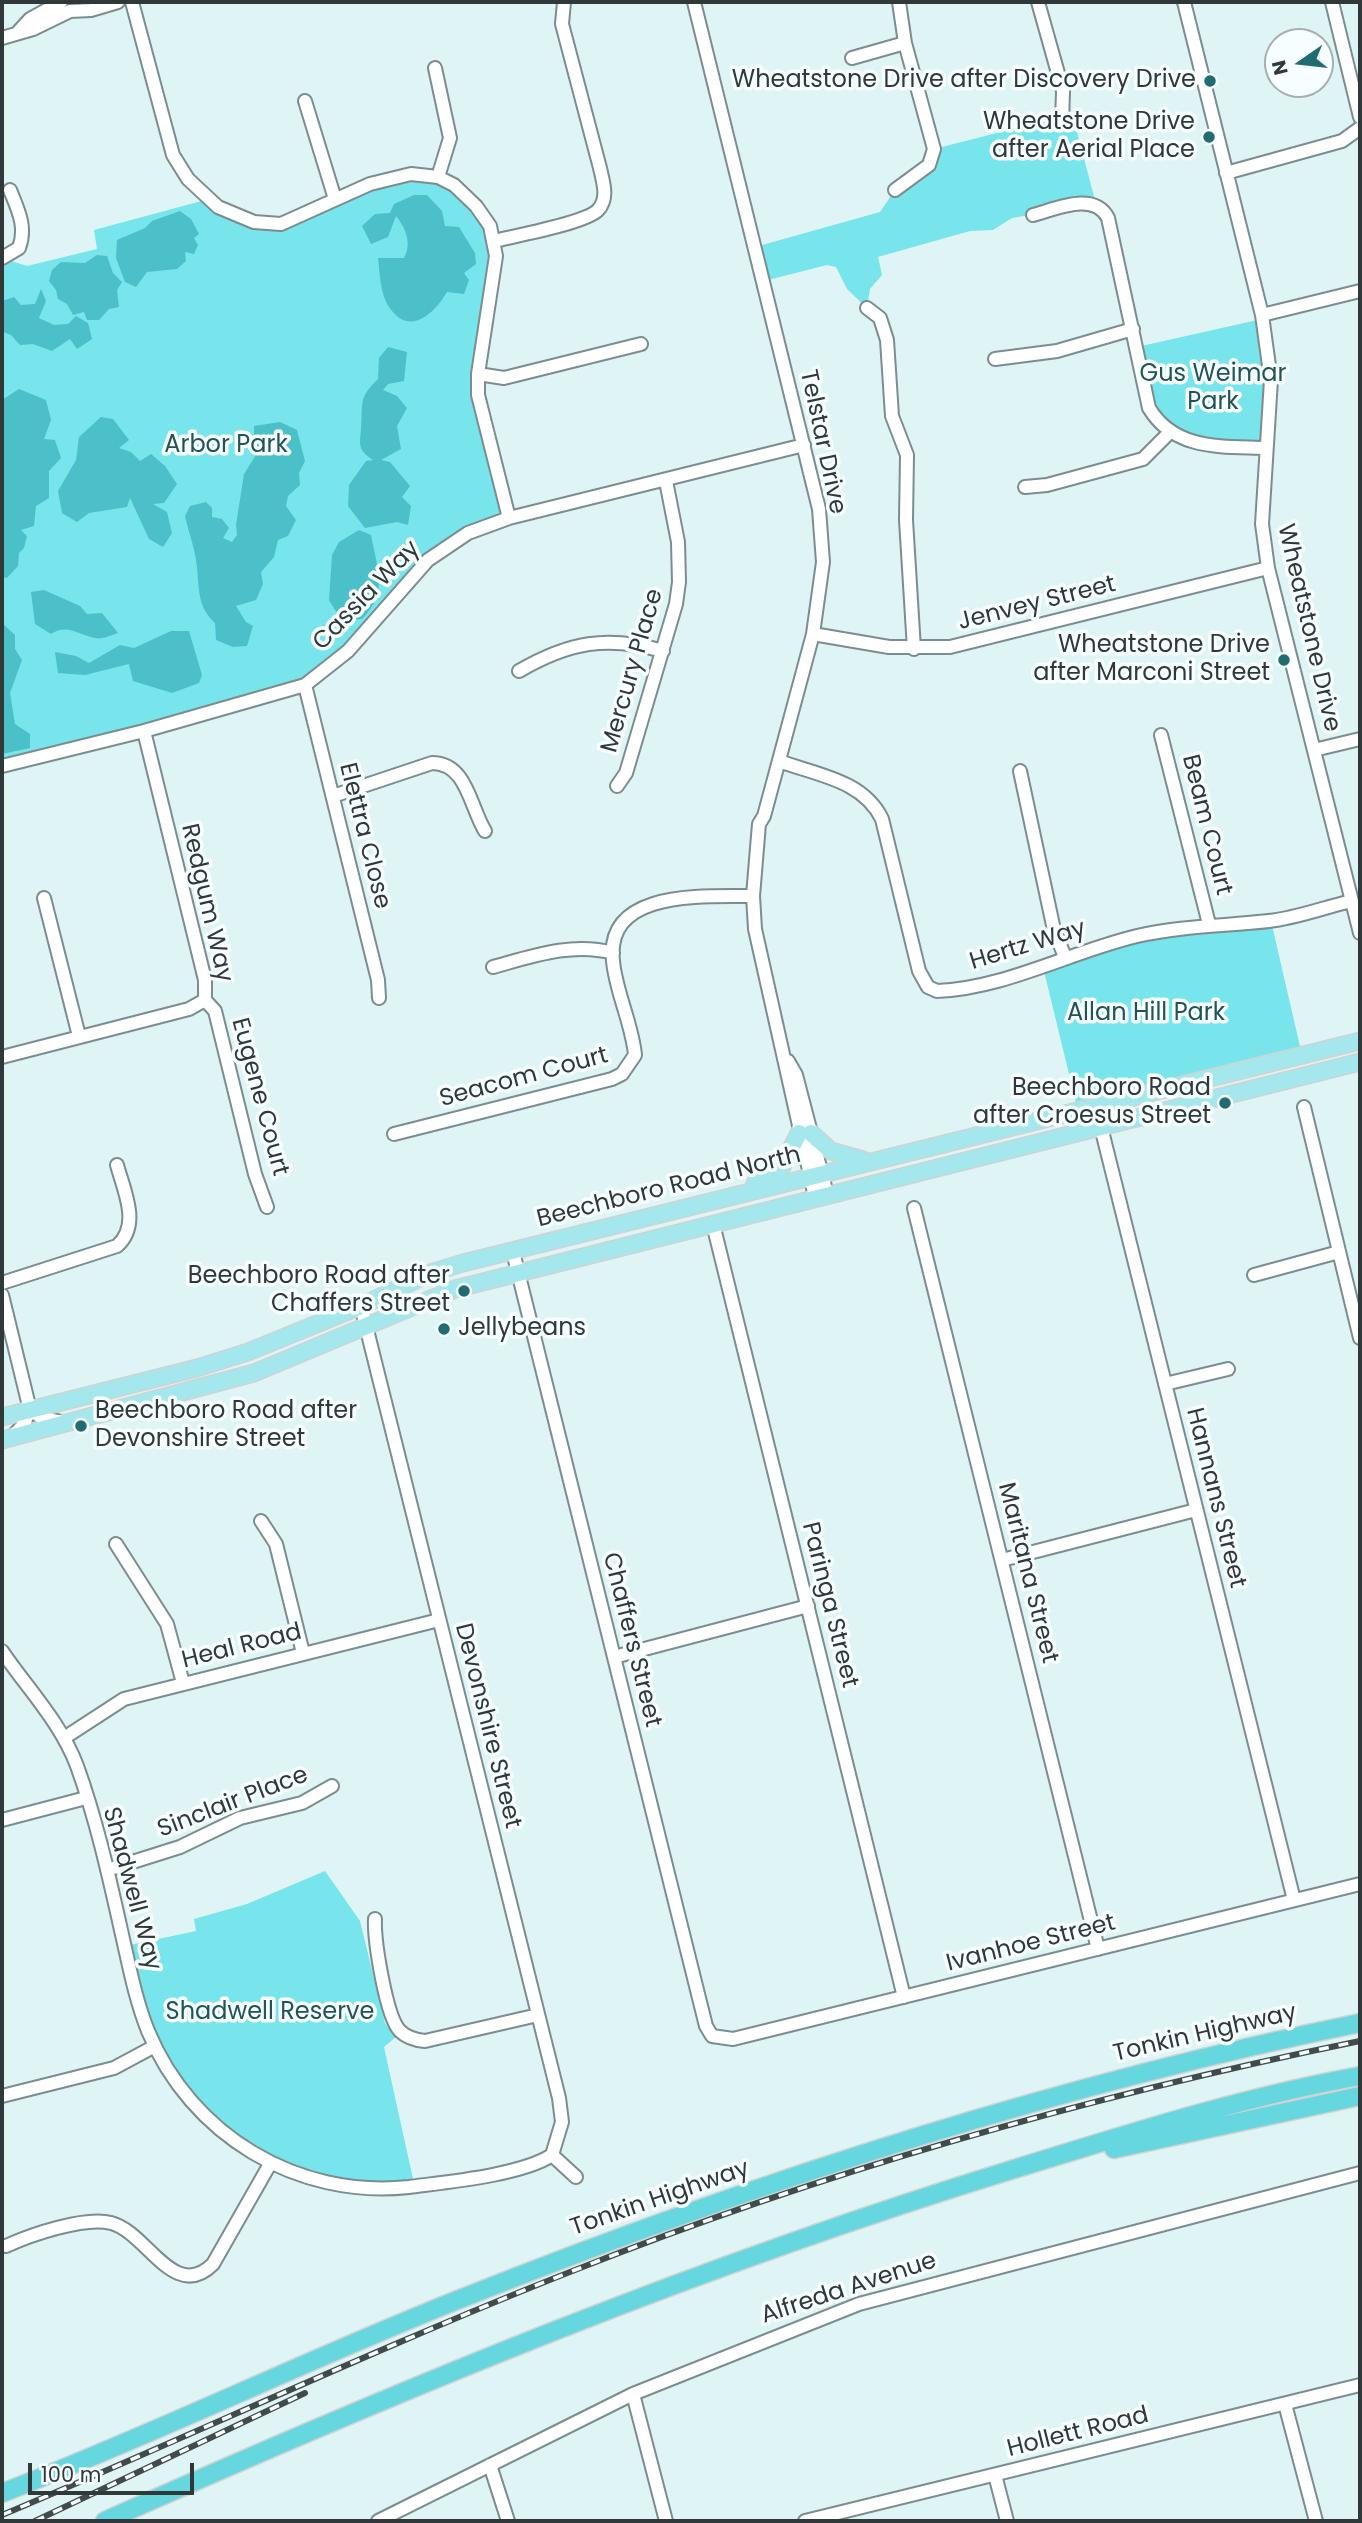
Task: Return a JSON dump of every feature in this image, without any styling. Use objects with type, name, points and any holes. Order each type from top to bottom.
[{"type":"highway","name":"Tonkin Highway","points":[[2,2493],[126,2445],[431,2311],[651,2227],[997,2113],[1189,2061],[1360,2022]]},
{"type":"highway","points":[[105,2521],[569,2325],[759,2253],[1135,2132],[1360,2076]]},
{"type":"highway","points":[[989,2177],[1360,2096]]},
{"type":"main road","name":"Beechboro Road North","points":[[2,1417],[197,1368],[248,1352],[361,1306],[433,1272],[815,1174],[1360,1041]]},
{"type":"main road","name":"Beechboro Road North","points":[[6,1439],[254,1373],[454,1289],[1360,1062]]},
{"type":"main road","points":[[731,1195],[782,1167],[805,1133],[831,1151],[868,1161]]},
{"type":"street","points":[[2,38],[33,29],[63,5],[91,10],[118,2]]},
{"type":"street","points":[[132,2],[173,155],[196,188],[230,214],[268,224],[294,220],[335,199],[388,178],[411,174],[438,177],[467,195],[484,217],[494,241],[496,256],[478,374],[478,396],[509,518]]},
{"type":"street","points":[[494,241],[588,217],[603,201],[605,191],[600,168],[562,24],[564,2]]},
{"type":"street","name":"Telstar Drive","points":[[694,2],[818,509],[823,562],[813,634],[759,824],[752,896],[758,943],[786,1057],[787,1079],[805,1133],[821,1196]]},
{"type":"street","points":[[895,190],[929,164],[934,149],[905,43],[899,2]]},
{"type":"street","points":[[1038,2],[1063,91],[1062,124]]},
{"type":"street","name":"Wheatstone Drive","points":[[1184,2],[1262,315],[1271,380],[1262,524],[1268,568],[1360,933]]},
{"type":"street","points":[[1226,173],[1342,141],[1360,124],[1332,2]]},
{"type":"street","points":[[852,58],[905,43]]},
{"type":"street","points":[[435,68],[450,138],[438,177]]},
{"type":"street","points":[[305,102],[335,199]]},
{"type":"street","points":[[2,258],[19,248],[23,239],[21,215],[10,190]]},
{"type":"street","points":[[1033,215],[1073,205],[1096,204],[1103,208],[1108,218],[1149,408],[1170,432],[1201,445],[1266,448]]},
{"type":"street","points":[[1262,315],[1360,291]]},
{"type":"street","points":[[867,308],[880,318],[887,340],[892,416],[907,455],[906,520],[915,649]]},
{"type":"street","points":[[995,359],[1057,351],[1133,328]]},
{"type":"street","points":[[478,374],[504,378],[641,344]]},
{"type":"street","points":[[1025,487],[1047,485],[1143,459],[1170,432]]},
{"type":"street","name":"Cassia Way","points":[[2,766],[144,731],[305,685],[348,651],[428,560],[468,533],[509,518],[803,445]]},
{"type":"street","name":"Mercury Place","points":[[617,786],[626,773],[676,604],[680,563],[666,481]]},
{"type":"street","name":"Jenvey Street","points":[[813,634],[915,649],[969,643],[1268,568]]},
{"type":"street","points":[[519,671],[559,650],[600,642],[635,643],[663,651]]},
{"type":"street","name":"Elettra Close","points":[[305,685],[378,980],[379,998]]},
{"type":"street","name":"Redgum Way","points":[[2,1057],[189,1009],[205,1000],[205,980],[144,731]]},
{"type":"street","name":"Beam Court","points":[[1161,736],[1209,924]]},
{"type":"street","points":[[1314,750],[1360,738]]},
{"type":"street","name":"Hertz Way","points":[[779,761],[861,790],[877,808],[919,971],[928,987],[937,991],[948,991],[1034,971],[1065,957],[1141,935],[1209,924],[1271,921],[1352,901]]},
{"type":"street","points":[[332,796],[441,763],[458,772],[485,831]]},
{"type":"street","points":[[1020,771],[1054,930],[1065,957]]},
{"type":"street","points":[[493,967],[572,948],[596,948],[613,953],[621,926],[640,909],[655,902],[752,896]]},
{"type":"street","points":[[44,898],[79,1036]]},
{"type":"street","name":"Seacom Court","points":[[394,1133],[612,1079],[622,1074],[635,1055],[613,953]]},
{"type":"street","name":"Eugene Court","points":[[205,1000],[215,1011],[255,1174],[267,1207]]},
{"type":"street","name":"Hannans Street","points":[[1096,1107],[1294,1900]]},
{"type":"street","points":[[1304,1107],[1360,1338]]},
{"type":"street","points":[[2,1283],[117,1246],[126,1238],[131,1218],[117,1165]]},
{"type":"street","name":"Maritana Street","points":[[914,1208],[1098,1948]]},
{"type":"street","name":"Paringa Street","points":[[713,1224],[904,1997]]},
{"type":"street","name":"Chaffers Street","points":[[513,1252],[706,2026],[712,2036]]},
{"type":"street","points":[[1254,1275],[1339,1252]]},
{"type":"street","points":[[2,1295],[30,1410],[24,1424],[6,1439]]},
{"type":"street","name":"Devonshire Street","points":[[361,1306],[562,2110],[561,2132],[552,2155]]},
{"type":"street","points":[[1165,1384],[1228,1369]]},
{"type":"street","points":[[30,1410],[42,1418],[68,1423]]},
{"type":"street","points":[[1002,1560],[1196,1510]]},
{"type":"street","points":[[261,1521],[276,1544],[303,1653]]},
{"type":"street","points":[[116,1544],[167,1624],[183,1683]]},
{"type":"street","points":[[614,1657],[807,1606]]},
{"type":"street","name":"Heal Road","points":[[64,1738],[124,1699],[439,1620]]},
{"type":"street","name":"Shadwell Way","points":[[2,1652],[64,1738],[77,1766],[107,1870],[139,2006],[155,2046],[200,2112],[225,2134],[270,2164],[320,2182],[376,2189],[524,2168],[552,2155]]},
{"type":"street","name":"Sinclair Place","points":[[107,1870],[180,1847],[240,1818],[302,1803],[332,1787]]},
{"type":"street","points":[[2,1820],[86,1798]]},
{"type":"street","name":"Ivanhoe Street","points":[[712,2036],[733,2039],[1360,1884]]},
{"type":"street","points":[[374,1919],[373,1940],[393,2021],[408,2036],[425,2041],[538,2015]]},
{"type":"street","points":[[2,2096],[114,2068],[155,2046]]},
{"type":"street","points":[[552,2155],[576,2177]]},
{"type":"street","points":[[6,2246],[71,2226],[107,2222],[124,2228],[175,2274],[194,2276],[204,2273],[213,2264],[270,2164]]},
{"type":"street","name":"Alfreda Avenue","points":[[378,2521],[634,2394],[859,2304],[1360,2173]]},
{"type":"street","name":"Hollett Road","points":[[805,2521],[834,2518],[995,2475],[1360,2385]]},
{"type":"street","points":[[634,2394],[666,2521]]},
{"type":"street","points":[[1286,2404],[1316,2521]]},
{"type":"street","points":[[490,2465],[508,2521]]},
{"type":"street","points":[[995,2475],[1007,2521]]},
{"type":"green space","points":[[1040,122],[1062,124],[1077,132],[1096,204],[1012,218],[993,230],[970,231],[878,257],[882,275],[870,289],[867,308],[847,289],[836,267],[827,265],[764,281],[755,247],[880,212],[895,190],[929,165],[934,149]]},
{"type":"green space","name":"Arbor Park","points":[[411,174],[454,185],[494,241],[478,374],[509,518],[456,540],[318,676],[2,766],[2,258],[27,266],[97,249],[94,230],[209,199],[268,224]]},
{"type":"green space","name":"Gus Weimar Park","points":[[1262,319],[1270,363],[1266,448],[1201,445],[1154,417],[1137,347]]},
{"type":"green space","name":"Allan Hill Park","points":[[1271,921],[1302,1055],[1078,1111],[1043,967],[1101,945]]},
{"type":"green space","name":"Shadwell Reserve","points":[[325,1871],[360,1921],[385,2023],[396,2037],[384,2047],[413,2179],[374,2181],[335,2177],[299,2167],[264,2151],[233,2131],[204,2105],[180,2075],[154,2030],[142,1994],[130,1945],[196,1931],[194,1919],[247,1904]]},
{"type":"shaded area","points":[[414,195],[427,195],[442,211],[445,226],[459,227],[475,253],[476,264],[464,273],[469,280],[464,294],[447,292],[430,313],[415,321],[407,321],[392,311],[385,299],[378,258],[404,258],[408,242],[403,226],[396,216],[388,237],[371,244],[362,226],[375,214],[390,213],[394,204]]},
{"type":"shaded area","points":[[180,211],[191,219],[199,234],[194,238],[198,245],[194,254],[185,252],[186,261],[177,269],[147,272],[136,287],[125,282],[116,258],[117,240],[145,228],[152,221]]},
{"type":"shaded area","points":[[97,255],[107,256],[113,273],[122,282],[117,290],[119,307],[109,309],[99,320],[87,320],[84,312],[73,315],[67,304],[58,299],[56,290],[49,281],[52,270],[61,262],[85,263]]},
{"type":"shaded area","points":[[41,289],[46,301],[39,318],[54,325],[68,324],[76,316],[88,323],[92,339],[77,349],[70,339],[52,351],[33,344],[20,345],[11,335],[3,332],[2,301],[14,297],[21,305],[35,304]]},
{"type":"shaded area","points":[[388,347],[407,352],[404,381],[388,384],[383,390],[397,396],[407,408],[397,426],[401,449],[381,460],[390,462],[410,486],[402,497],[411,506],[408,525],[397,522],[365,528],[348,506],[349,485],[366,461],[373,460],[364,453],[361,446],[362,407],[364,396],[378,379],[379,358]]},
{"type":"shaded area","points":[[19,389],[46,400],[51,420],[44,439],[55,440],[61,458],[49,471],[49,498],[36,506],[34,526],[21,530],[27,536],[24,548],[19,553],[18,566],[7,578],[2,577],[2,400]]},
{"type":"shaded area","points":[[101,417],[113,419],[129,440],[119,448],[131,452],[140,461],[151,454],[165,466],[177,484],[164,503],[153,504],[167,512],[172,533],[163,547],[149,539],[130,498],[127,507],[89,513],[77,522],[62,513],[58,491],[76,460],[79,437]]},
{"type":"shaded area","points":[[280,422],[297,430],[305,461],[299,473],[300,485],[288,496],[286,506],[296,520],[288,536],[278,540],[274,557],[261,572],[263,584],[256,600],[236,606],[246,622],[253,626],[247,646],[233,647],[216,640],[215,623],[201,601],[195,554],[185,516],[190,506],[206,502],[212,508],[212,517],[222,519],[229,528],[223,538],[232,542],[237,535],[236,525],[244,474],[259,450],[254,441],[254,426]]},
{"type":"shaded area","points":[[359,530],[371,535],[379,580],[376,600],[362,619],[341,620],[329,600],[332,555],[339,542]]},
{"type":"shaded area","points":[[44,590],[80,606],[87,614],[102,613],[118,633],[104,638],[89,637],[68,630],[51,634],[35,624],[31,592]]},
{"type":"shaded area","points":[[2,623],[15,635],[15,649],[22,660],[10,693],[15,724],[30,734],[30,748],[2,754]]},
{"type":"shaded area","points":[[171,631],[189,631],[202,675],[199,683],[172,693],[133,681],[129,664],[85,675],[58,673],[55,652],[76,656],[89,663],[120,645],[134,648]]},
{"type":"railway","points":[[2,2515],[503,2299],[670,2234],[767,2200],[963,2138],[1061,2111],[1260,2062],[1360,2041]]},
{"type":"railway","points":[[35,2521],[305,2393]]},
{"type":"place","name":"Wheatstone Drive after Discovery Drive","points":[[1210,81]]},
{"type":"place","name":"Wheatstone Drive after Aerial Place","points":[[1209,137]]},
{"type":"place","name":"Wheatstone Drive after Marconi Street","points":[[1284,660]]},
{"type":"place","name":"Beechboro Road after Croesus Street","points":[[1225,1103]]},
{"type":"place","name":"Beechboro Road after Chaffers Street","points":[[464,1291]]},
{"type":"place","name":"Jellybeans","points":[[444,1329]]},
{"type":"place","name":"Beechboro Road after Devonshire Street","points":[[81,1426]]}]
